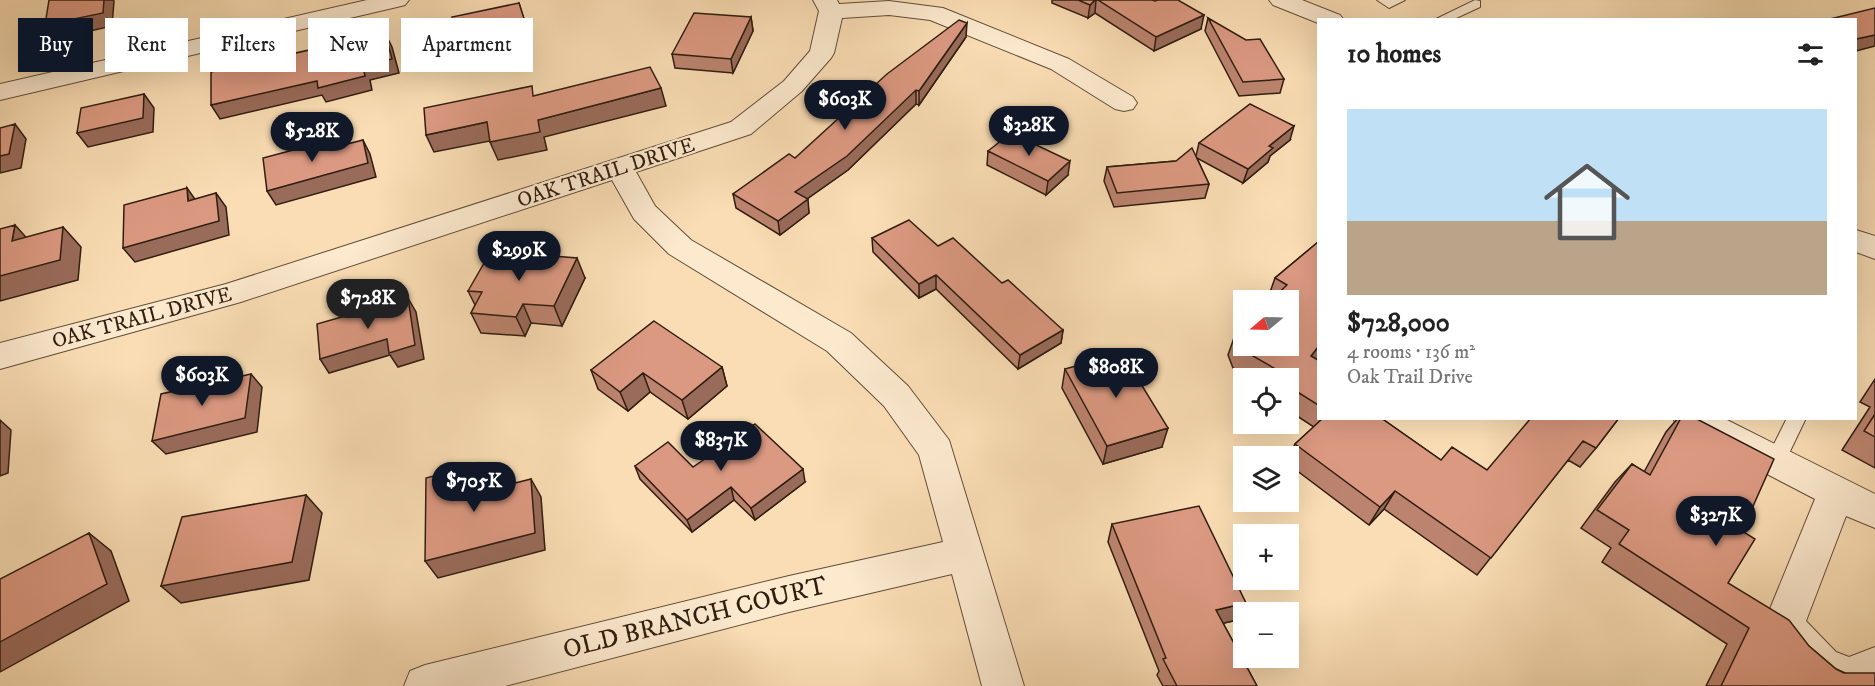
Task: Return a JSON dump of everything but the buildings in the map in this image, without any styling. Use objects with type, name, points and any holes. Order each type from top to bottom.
[{"type":"street","points":[[0,92],[397,0]]},
{"type":"street","points":[[1281,0],[1327,18]]},
{"type":"street","points":[[828,6],[889,8],[935,13],[1059,64],[1124,104]]},
{"type":"street","name":"OAK TRAIL DRIVE","points":[[0,356],[230,294],[741,128],[793,86],[822,53],[828,6]]},
{"type":"street","points":[[620,169],[644,212],[680,247],[839,342],[896,396],[936,450],[1003,686]]},
{"type":"street","points":[[1857,240],[1875,248]]},
{"type":"street","points":[[1694,420],[1875,513]]},
{"type":"street","points":[[1836,494],[1783,626],[1821,666],[1848,678],[1875,667]]},
{"type":"street","name":"OLD BRANCH COURT","points":[[425,686],[789,594],[965,554]]},
{"type":"lane","points":[[1383,0],[1389,4],[1399,0]]},
{"type":"lane","points":[[1444,18],[1474,4],[1467,0]]},
{"type":"lane","points":[[1775,462],[1796,420]]}]
